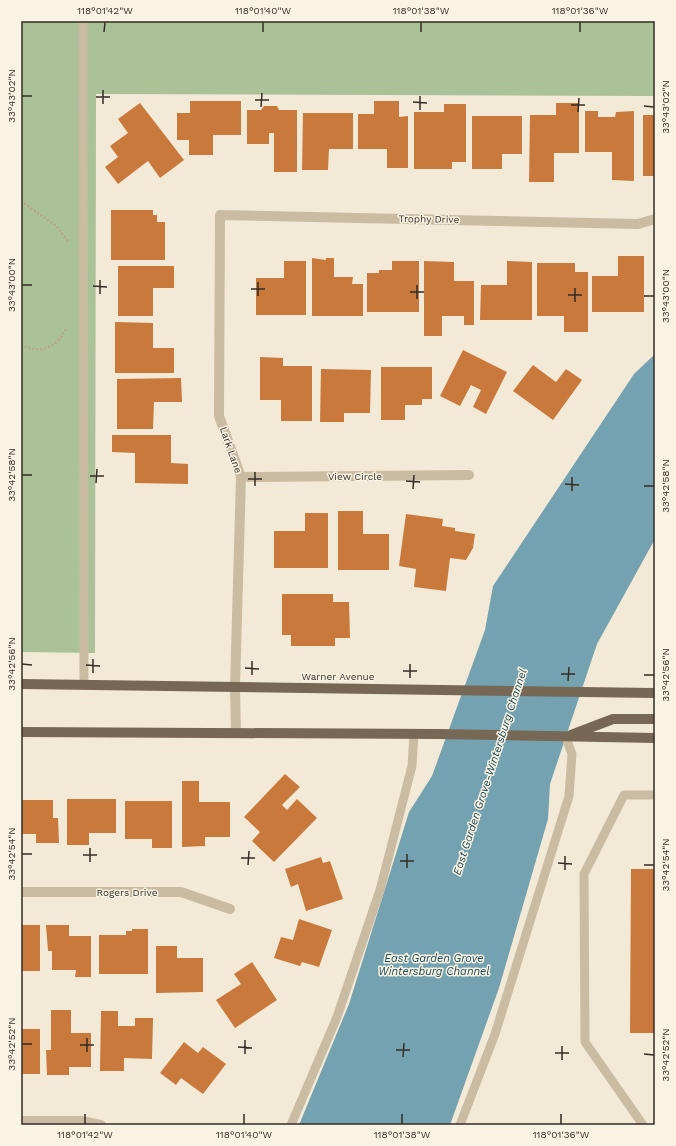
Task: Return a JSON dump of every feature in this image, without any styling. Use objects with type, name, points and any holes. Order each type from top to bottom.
[{"type":"main road","name":"Warner Avenue","points":[[21,684],[655,693]]},
{"type":"main road","points":[[566,738],[613,719],[655,719]]},
{"type":"main road","points":[[21,732],[438,734],[566,738],[655,738]]},
{"type":"street","name":"Trophy Drive","points":[[220,215],[638,224],[655,219]]},
{"type":"street","name":"Lark Lane","points":[[220,215],[219,416],[241,477],[235,687],[236,733]]},
{"type":"street","name":"View Circle","points":[[241,477],[470,475]]},
{"type":"street","name":"Rogers Drive","points":[[21,892],[181,892],[230,909]]},
{"type":"street","points":[[21,1121],[82,1121],[101,1125]]},
{"type":"lane","points":[[83,21],[84,685]]},
{"type":"lane","points":[[291,1125],[336,1017],[380,890],[412,766],[414,734]]},
{"type":"lane","points":[[460,1125],[494,1034],[569,796],[572,778],[572,754],[566,738]]},
{"type":"lane","points":[[643,1125],[585,1042],[584,874],[624,795],[655,795]]},
{"type":"path","points":[[21,202],[55,225],[64,234],[70,246]]},
{"type":"path","points":[[21,345],[36,350],[52,346],[64,335],[69,324]]},
{"type":"green space","points":[[21,21],[655,21],[655,96],[96,94],[95,653],[21,652]]},
{"type":"water","name":"East Garden Grove Wintersburg Channel","points":[[655,354],[655,539],[597,644],[550,784],[548,819],[499,988],[450,1125],[299,1125],[349,1004],[409,812],[432,776],[485,630],[493,586],[634,374]]},
{"type":"building","points":[[190,101],[241,101],[241,135],[213,135],[213,155],[189,155],[189,140],[177,140],[177,113],[190,113]]},
{"type":"building","points":[[374,101],[399,101],[399,117],[408,116],[408,168],[387,168],[387,149],[358,149],[358,114],[374,114]]},
{"type":"building","points":[[140,103],[184,160],[160,178],[148,161],[118,184],[105,167],[118,157],[110,146],[128,133],[118,119]]},
{"type":"building","points":[[556,103],[579,103],[579,153],[554,153],[554,182],[529,182],[530,115],[556,115]]},
{"type":"building","points":[[444,104],[466,104],[466,162],[452,162],[452,169],[414,169],[414,112],[444,112]]},
{"type":"building","points":[[264,106],[277,106],[279,110],[297,110],[297,172],[274,172],[274,133],[269,133],[269,144],[247,144],[247,110],[261,110]]},
{"type":"building","points":[[585,111],[598,111],[598,117],[615,117],[616,112],[634,111],[634,181],[612,180],[612,152],[585,152]]},
{"type":"building","points":[[303,113],[353,113],[353,149],[329,149],[328,170],[302,170]]},
{"type":"building","points":[[643,115],[655,115],[655,176],[643,176]]},
{"type":"building","points":[[472,116],[522,116],[522,154],[502,154],[502,169],[472,169]]},
{"type":"building","points":[[111,210],[153,210],[153,215],[157,215],[157,222],[165,222],[165,260],[111,260]]},
{"type":"building","points":[[618,256],[644,256],[644,312],[592,312],[592,276],[618,276]]},
{"type":"building","points":[[312,258],[326,260],[326,258],[334,258],[334,277],[353,277],[352,284],[363,284],[363,316],[312,316]]},
{"type":"building","points":[[284,261],[306,261],[306,315],[256,315],[256,278],[284,278]]},
{"type":"building","points":[[392,261],[419,261],[419,312],[367,312],[367,273],[379,273],[379,270],[392,270]]},
{"type":"building","points":[[424,261],[454,262],[454,281],[474,281],[474,325],[464,325],[464,316],[442,316],[442,336],[424,336]]},
{"type":"building","points":[[507,261],[532,262],[532,320],[480,320],[481,285],[507,285]]},
{"type":"building","points":[[537,263],[575,263],[575,272],[588,272],[588,332],[564,332],[564,316],[537,316]]},
{"type":"building","points":[[118,266],[174,266],[174,288],[153,288],[153,316],[118,316]]},
{"type":"building","points":[[115,322],[153,323],[153,348],[174,348],[174,373],[115,373]]},
{"type":"building","points":[[463,350],[507,372],[486,414],[473,407],[481,390],[471,385],[460,406],[440,396]]},
{"type":"building","points":[[260,357],[283,358],[283,366],[312,366],[312,421],[281,421],[281,400],[260,400]]},
{"type":"building","points":[[533,365],[556,382],[566,369],[582,380],[553,420],[513,391]]},
{"type":"building","points":[[381,367],[432,367],[432,399],[422,399],[422,405],[405,405],[405,420],[381,420]]},
{"type":"building","points":[[321,369],[371,370],[370,413],[344,413],[344,422],[320,422]]},
{"type":"building","points":[[181,378],[182,402],[154,402],[153,429],[117,429],[117,379]]},
{"type":"building","points":[[112,435],[171,435],[171,463],[188,464],[188,484],[135,483],[135,453],[112,452]]},
{"type":"building","points":[[338,511],[363,511],[363,534],[389,534],[389,570],[338,570]]},
{"type":"building","points":[[305,513],[328,513],[328,568],[274,568],[274,531],[305,531]]},
{"type":"building","points":[[406,514],[443,519],[442,526],[455,528],[455,531],[475,534],[473,548],[466,560],[450,558],[446,591],[414,587],[416,569],[399,566]]},
{"type":"building","points":[[282,594],[333,594],[333,602],[349,602],[350,638],[335,638],[335,646],[291,646],[291,635],[282,635]]},
{"type":"building","points":[[285,774],[300,787],[282,805],[287,810],[297,799],[317,818],[274,862],[252,841],[260,832],[244,817]]},
{"type":"building","points":[[182,781],[199,781],[199,802],[230,802],[230,837],[205,837],[205,846],[182,847]]},
{"type":"building","points":[[67,799],[116,799],[116,833],[89,833],[89,845],[67,845]]},
{"type":"building","points":[[21,800],[53,800],[53,818],[58,818],[59,843],[36,843],[36,834],[21,834]]},
{"type":"building","points":[[125,801],[172,801],[172,848],[152,848],[152,839],[125,839]]},
{"type":"building","points":[[321,857],[323,863],[330,861],[343,899],[306,911],[298,884],[291,887],[285,869]]},
{"type":"building","points":[[631,869],[655,869],[655,1033],[630,1033]]},
{"type":"building","points":[[299,919],[332,930],[319,967],[302,962],[300,966],[274,958],[281,937],[293,940]]},
{"type":"building","points":[[21,925],[40,925],[40,971],[21,971]]},
{"type":"building","points":[[46,925],[69,925],[69,936],[91,936],[91,977],[75,977],[76,970],[52,970],[52,951],[48,951]]},
{"type":"building","points":[[132,929],[148,929],[148,974],[99,974],[99,935],[126,935],[126,931],[132,931]]},
{"type":"building","points":[[156,946],[177,946],[177,958],[203,958],[203,992],[156,993]]},
{"type":"building","points":[[252,962],[277,1000],[235,1028],[216,1000],[241,984],[234,974]]},
{"type":"building","points":[[51,1010],[71,1010],[71,1033],[91,1033],[91,1067],[69,1067],[69,1075],[47,1075],[46,1050],[51,1050]]},
{"type":"building","points":[[101,1011],[118,1011],[118,1026],[135,1026],[135,1018],[153,1018],[152,1059],[124,1058],[124,1071],[100,1071]]},
{"type":"building","points":[[21,1029],[40,1029],[40,1074],[21,1074]]},
{"type":"building","points":[[184,1042],[198,1053],[203,1047],[226,1064],[203,1094],[181,1078],[176,1085],[160,1073]]},
{"type":"water label","name":"East Garden Grove-Wintersburg Channel","points":[[490,772]]}]
